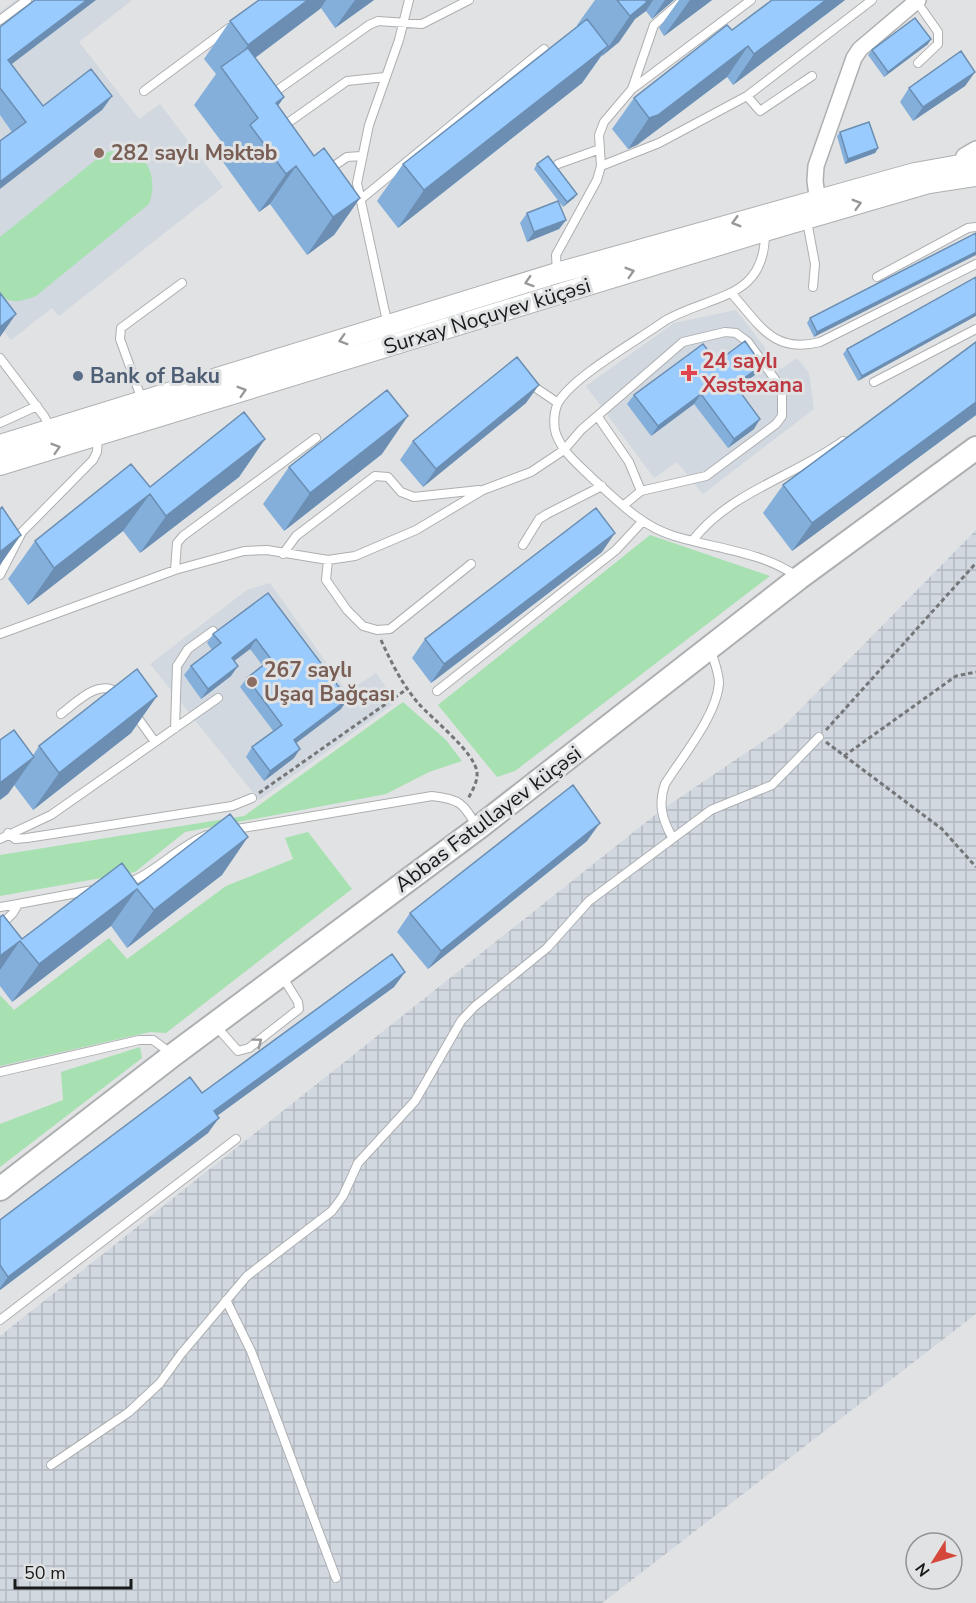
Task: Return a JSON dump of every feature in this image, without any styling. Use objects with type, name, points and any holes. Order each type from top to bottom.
[{"type":"main road","name":"Abbas Fətullayev küçəsi","points":[[0,1189],[214,1024],[478,828],[799,578],[976,448]]},
{"type":"street","points":[[814,211],[816,166],[854,58],[860,49],[917,1]]},
{"type":"street","points":[[968,170],[964,156],[976,149]]},
{"type":"street","name":"Surxay Noçuyev küçəsi","points":[[0,445],[50,429],[97,425],[142,400],[390,336],[557,273],[929,183],[968,170]]},
{"type":"street","name":"Surxay Noçuyev küçəsi","points":[[0,465],[97,425],[763,223]]},
{"type":"lane","points":[[0,20],[27,0]]},
{"type":"lane","points":[[390,336],[357,183],[361,156],[409,0]]},
{"type":"lane","points":[[260,103],[369,25],[378,21],[422,24],[469,0]]},
{"type":"lane","points":[[632,89],[654,26],[683,0]]},
{"type":"lane","points":[[557,273],[556,255],[597,180],[601,166],[599,135],[604,122],[632,89],[751,0]]},
{"type":"lane","points":[[601,166],[660,143],[747,96],[872,0]]},
{"type":"lane","points":[[917,1],[938,32],[938,44],[918,63]]},
{"type":"lane","points":[[144,91],[238,21]]},
{"type":"lane","points":[[360,200],[544,49]]},
{"type":"lane","points":[[747,96],[760,111],[813,76]]},
{"type":"lane","points":[[276,137],[278,130],[347,81],[385,77]]},
{"type":"lane","points":[[558,164],[600,149]]},
{"type":"lane","points":[[323,174],[347,157],[361,156]]},
{"type":"lane","points":[[813,287],[814,211]]},
{"type":"lane","points":[[763,223],[762,261],[757,273],[732,294],[666,320],[588,375],[558,403],[554,418],[555,432],[564,450],[642,522],[654,529],[756,555],[786,568],[799,578]]},
{"type":"lane","points":[[877,277],[968,228],[976,227]]},
{"type":"lane","points":[[732,294],[769,336],[792,346],[804,346],[820,342],[976,264]]},
{"type":"lane","points":[[142,400],[120,339],[121,328],[182,282]]},
{"type":"lane","points":[[874,382],[976,329]]},
{"type":"lane","points":[[0,634],[175,570],[244,551],[267,550],[328,560],[355,556],[416,530],[483,490],[531,472],[564,450],[581,430],[683,342],[725,332],[736,333],[748,342],[782,389],[782,416],[776,424],[716,470],[693,481],[641,492],[624,505]]},
{"type":"lane","points":[[0,358],[37,406],[50,429]]},
{"type":"lane","points":[[523,379],[558,403]]},
{"type":"lane","points":[[0,423],[37,406]]},
{"type":"lane","points":[[598,417],[629,462],[641,492]]},
{"type":"lane","points":[[0,575],[22,532],[93,460],[97,452],[97,425]]},
{"type":"lane","points":[[693,540],[705,525],[724,509],[849,436]]},
{"type":"lane","points":[[175,570],[177,543],[183,536],[316,438]]},
{"type":"lane","points":[[283,554],[296,536],[375,476],[388,477],[401,492],[414,497],[483,490]]},
{"type":"lane","points":[[523,545],[539,519],[602,486]]},
{"type":"lane","points":[[437,691],[616,550],[642,522]]},
{"type":"lane","points":[[328,560],[326,580],[332,592],[363,626],[377,630],[390,629],[471,564]]},
{"type":"lane","points":[[175,728],[177,666],[188,649],[213,631]]},
{"type":"lane","points":[[672,837],[660,811],[661,794],[665,783],[708,716],[717,696],[719,680],[710,647]]},
{"type":"lane","points":[[61,714],[95,689],[105,687],[124,698]]},
{"type":"lane","points":[[0,839],[8,833],[51,815],[218,698]]},
{"type":"lane","points":[[131,707],[155,742]]},
{"type":"lane","points":[[51,1465],[129,1412],[152,1390],[247,1276],[332,1211],[343,1196],[358,1163],[415,1101],[461,1021],[474,1007],[547,948],[589,901],[711,810],[772,785],[819,737]]},
{"type":"lane","points":[[224,831],[432,796],[453,798],[465,806],[478,828]]},
{"type":"lane","points":[[8,833],[15,839],[27,838],[232,806],[252,798]]},
{"type":"lane","points":[[116,885],[143,877],[190,843],[215,833]]},
{"type":"lane","points":[[0,907],[105,887]]},
{"type":"lane","points":[[0,926],[13,913],[18,904]]},
{"type":"lane","points":[[214,1024],[238,1050],[243,1051],[294,1015],[299,1009],[298,1002],[281,974]]},
{"type":"lane","points":[[0,1072],[139,1040],[153,1040],[173,1055]]},
{"type":"lane","points":[[0,1320],[236,1139]]},
{"type":"lane","points":[[226,1300],[252,1351],[336,1578]]},
{"type":"path","points":[[976,563],[819,737],[942,829],[976,867]]},
{"type":"path","points":[[377,630],[397,674],[407,688],[418,703],[454,737],[475,765],[478,774],[465,806]]},
{"type":"path","points":[[844,756],[956,676],[976,672]]},
{"type":"path","points":[[252,798],[407,688]]},
{"type":"shaded area","name":"282 saylı Məktəb","points":[[16,0],[132,0],[79,42],[139,119],[160,104],[223,187],[59,316],[52,308],[11,340],[0,326],[0,12]]},
{"type":"shaded area","points":[[736,310],[781,369],[797,358],[809,373],[814,409],[703,494],[677,462],[654,478],[586,386],[674,323]]},
{"type":"shaded area","points":[[976,530],[976,1314],[602,1603],[0,1603],[0,1336],[660,811],[781,729]]},
{"type":"shaded area","name":"267 saylı Uşaq Bağçası","points":[[270,583],[347,692],[376,673],[396,702],[259,800],[150,664],[247,590]]},
{"type":"green space","points":[[114,150],[135,154],[148,166],[152,183],[149,204],[36,296],[22,301],[13,301],[0,295],[0,237],[103,154]]},
{"type":"green space","points":[[650,535],[770,576],[515,771],[497,777],[438,705]]},
{"type":"green space","points":[[403,702],[446,740],[462,761],[429,772],[386,794],[185,832],[135,872],[0,896],[0,855],[244,816]]},
{"type":"green space","points":[[308,832],[352,889],[166,1033],[150,1032],[0,1066],[0,995],[14,1010],[109,938],[127,959],[226,886],[293,859],[285,838]]},
{"type":"green space","points":[[140,1047],[142,1058],[0,1167],[0,1124],[63,1100],[61,1072]]},
{"type":"building","points":[[35,0],[87,0],[8,60],[43,106],[91,69],[112,96],[0,182],[0,141],[26,122],[0,88],[0,27]]},
{"type":"building","points":[[259,0],[308,0],[248,45],[230,21]]},
{"type":"building","points":[[617,0],[645,0],[647,2],[630,16]]},
{"type":"building","points":[[772,0],[826,0],[754,54],[748,46],[658,115],[649,118],[634,98],[727,25],[732,30]]},
{"type":"building","points":[[915,18],[931,39],[888,72],[872,50]]},
{"type":"building","points":[[587,19],[608,46],[424,190],[403,164]]},
{"type":"building","points":[[248,48],[284,97],[276,103],[314,156],[324,148],[360,198],[333,217],[296,166],[286,174],[250,125],[258,118],[221,67]]},
{"type":"building","points":[[961,51],[975,72],[923,107],[909,88]]},
{"type":"building","points":[[869,122],[878,148],[848,159],[840,132]]},
{"type":"building","points":[[548,156],[577,194],[567,202],[537,164]]},
{"type":"building","points":[[558,201],[566,220],[534,232],[527,213]]},
{"type":"building","points":[[976,233],[976,252],[817,332],[810,318]]},
{"type":"building","points":[[976,277],[976,313],[862,376],[847,349]]},
{"type":"building","points":[[0,293],[16,314],[0,327]]},
{"type":"building","points":[[745,341],[762,365],[735,385],[760,419],[734,439],[701,394],[658,426],[634,395],[703,344],[717,362]]},
{"type":"building","points":[[976,342],[976,402],[812,523],[783,485]]},
{"type":"building","points":[[517,357],[539,385],[436,469],[413,441]]},
{"type":"building","points":[[387,390],[408,416],[310,493],[289,467]]},
{"type":"building","points":[[244,412],[265,439],[166,516],[150,494],[54,568],[35,541],[131,464],[150,487]]},
{"type":"building","points":[[2,507],[21,535],[0,552],[0,509]]},
{"type":"building","points":[[596,508],[615,533],[444,664],[425,639]]},
{"type":"building","points":[[268,593],[348,699],[294,740],[300,749],[270,771],[252,747],[282,725],[247,678],[271,659],[256,639],[232,658],[238,666],[208,689],[191,666],[221,643],[213,634]]},
{"type":"building","points":[[137,669],[157,696],[59,773],[39,746]]},
{"type":"building","points":[[14,730],[34,757],[0,783],[0,740]]},
{"type":"building","points":[[573,785],[600,823],[441,951],[410,913]]},
{"type":"building","points":[[230,814],[248,837],[154,910],[137,889],[39,964],[20,941],[0,956],[0,917],[3,915],[22,939],[122,863],[138,885]]},
{"type":"building","points":[[392,954],[405,972],[214,1111],[219,1118],[8,1277],[0,1265],[0,1220],[190,1077],[202,1093]]},
{"type":"place","name":"282 saylı Məktəb","points":[[99,153]]},
{"type":"place","name":"24 saylı Xəstəxana","points":[[689,373]]},
{"type":"place","name":"Bank of Baku","points":[[78,376]]},
{"type":"place","name":"267 saylı Uşaq Bağçası","points":[[252,682]]}]
